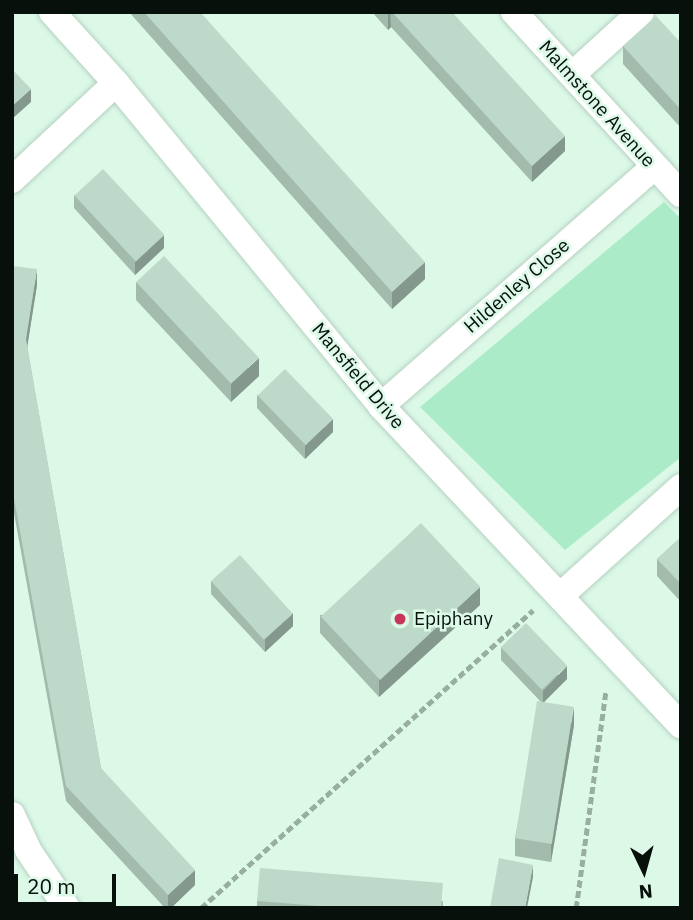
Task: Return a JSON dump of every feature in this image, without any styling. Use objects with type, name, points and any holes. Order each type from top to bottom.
[{"type":"street","name":"Mansfield Drive","points":[[52,12],[116,83],[381,406],[681,725]]},
{"type":"street","name":"Malmstone Avenue","points":[[514,12],[681,194]]},
{"type":"street","points":[[572,75],[641,12]]},
{"type":"street","points":[[12,180],[116,83]]},
{"type":"street","name":"Hildenley Close","points":[[381,406],[654,167]]},
{"type":"street","points":[[557,593],[681,488]]},
{"type":"street","points":[[12,815],[28,850],[67,908]]},
{"type":"path","points":[[201,908],[557,593]]},
{"type":"path","points":[[576,908],[611,651]]},
{"type":"green space","points":[[664,202],[681,219],[681,457],[565,550],[420,407]]},
{"type":"building","points":[[144,12],[200,12],[425,262],[392,292]]},
{"type":"building","points":[[392,12],[452,12],[565,136],[532,166]]},
{"type":"building","points":[[656,16],[681,43],[681,110],[623,46]]},
{"type":"building","points":[[12,69],[31,89],[12,106]]},
{"type":"building","points":[[103,169],[164,235],[136,261],[74,196]]},
{"type":"building","points":[[164,256],[259,358],[231,384],[136,282]]},
{"type":"building","points":[[12,266],[37,269],[26,339],[101,768],[195,870],[168,895],[66,786],[12,487]]},
{"type":"building","points":[[285,369],[333,419],[306,445],[258,395]]},
{"type":"building","name":"Epiphany","points":[[421,523],[480,587],[380,680],[321,616]]},
{"type":"building","points":[[681,537],[681,584],[657,559]]},
{"type":"building","points":[[240,555],[293,614],[264,640],[211,581]]},
{"type":"building","points":[[526,623],[567,665],[542,690],[501,647]]},
{"type":"building","points":[[537,701],[574,707],[552,844],[515,838]]},
{"type":"building","points":[[499,858],[533,865],[525,908],[490,908]]},
{"type":"building","points":[[260,868],[443,883],[441,908],[345,908],[257,901]]},
{"type":"place","name":"Epiphany","points":[[400,619]]}]
